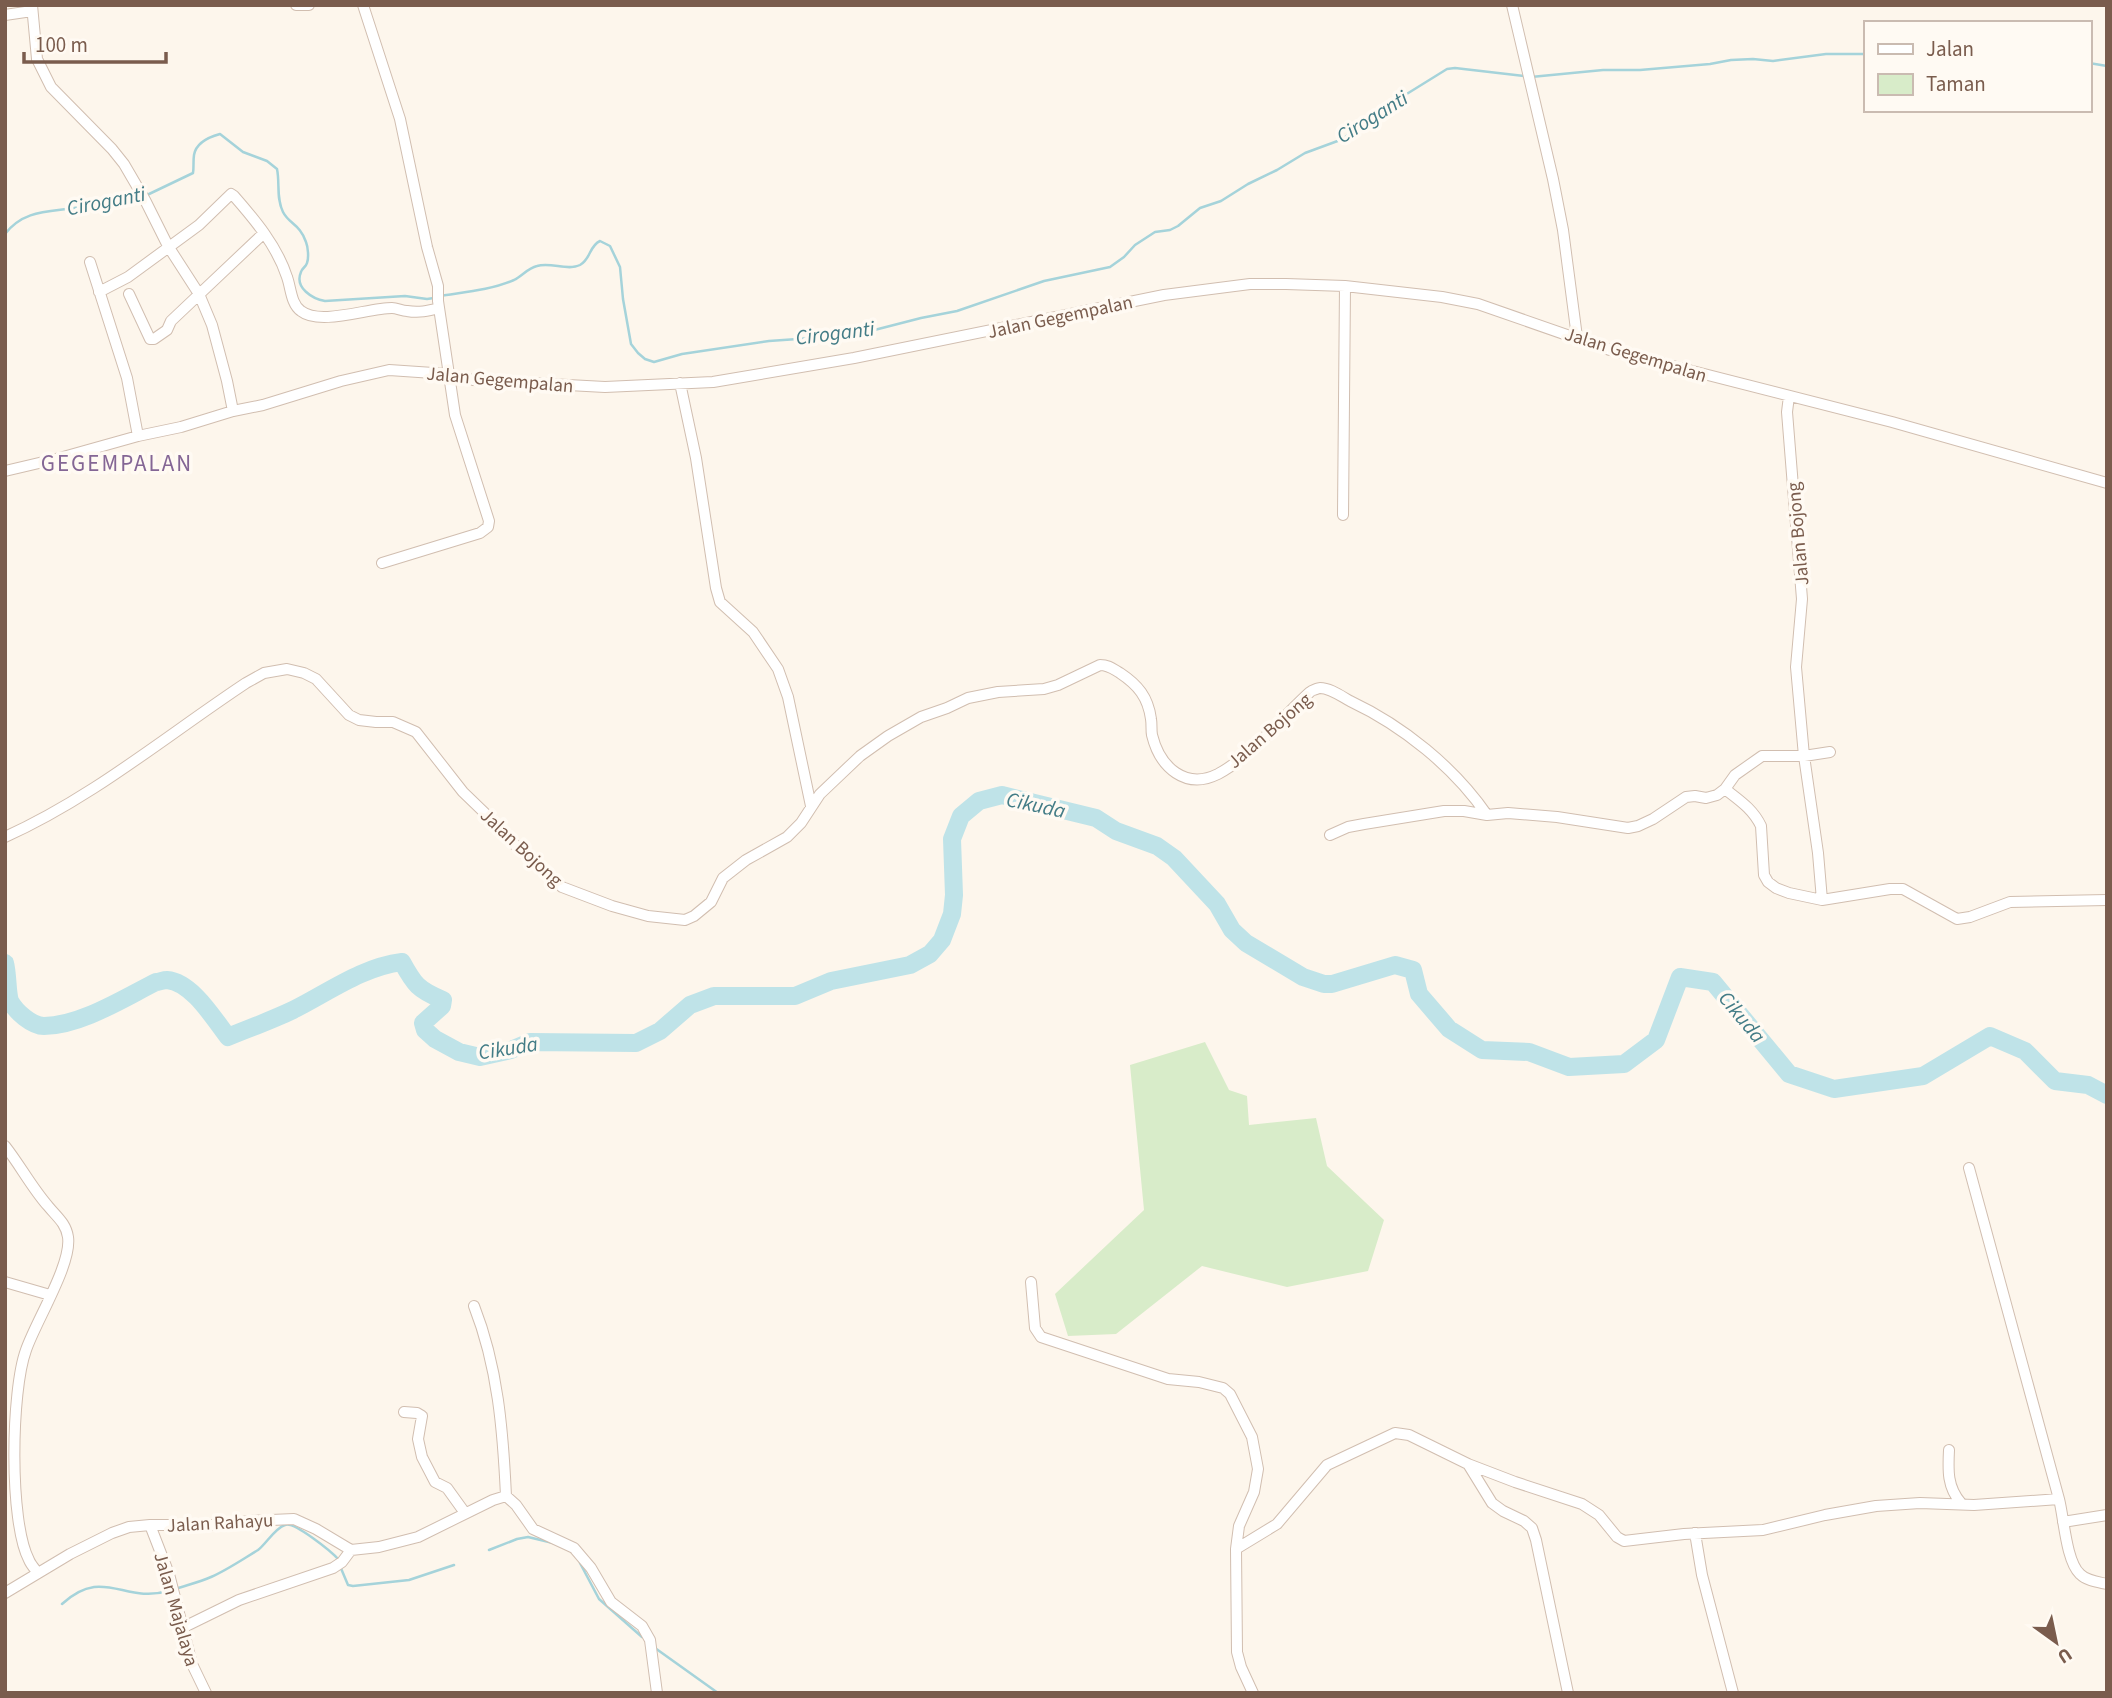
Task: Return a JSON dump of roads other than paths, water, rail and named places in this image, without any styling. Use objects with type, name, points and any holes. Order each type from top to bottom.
[{"type":"street","points":[[296,5],[310,5]]},
{"type":"street","points":[[363,5],[400,119],[438,286],[438,304],[455,415],[489,525],[480,533],[382,563]]},
{"type":"street","points":[[1512,5],[1561,218],[1577,337]]},
{"type":"street","points":[[5,15],[32,8],[37,59],[51,88],[112,149],[199,294],[212,325],[233,411]]},
{"type":"street","points":[[99,292],[128,277],[199,225],[219,208],[229,194],[234,196],[264,233],[279,257],[296,306],[306,314],[326,317],[393,308],[421,313],[438,304]]},
{"type":"street","points":[[129,294],[152,340],[167,330],[171,321],[264,233]]},
{"type":"street","points":[[90,262],[127,378],[138,436]]},
{"type":"street","name":"Jalan Gegempalan","points":[[5,471],[181,427],[389,370],[448,374],[473,380],[605,387],[713,382],[854,358],[1164,295],[1250,284],[1345,286],[1442,297],[1478,304],[1610,350],[1892,422],[2107,482]]},
{"type":"street","points":[[1343,515],[1345,286]]},
{"type":"street","points":[[680,383],[696,457],[720,602],[753,632],[778,669],[788,697],[811,806]]},
{"type":"street","name":"Jalan Bojong","points":[[1789,397],[1787,412],[1802,599],[1796,667],[1822,900]]},
{"type":"street","name":"Jalan Bojong","points":[[5,837],[48,817],[78,799],[246,683],[264,673],[287,669],[316,679],[349,716],[359,720],[393,722],[416,732],[463,792],[504,835],[562,887],[648,916],[685,920],[694,916],[710,902],[723,878],[746,860],[787,837],[801,823],[820,794],[860,757],[921,716],[981,695],[1051,687],[1101,665],[1108,665],[1134,682],[1141,691],[1149,706],[1152,734],[1163,758],[1180,777],[1201,781],[1220,773],[1253,747],[1310,692],[1320,688],[1330,690],[1368,709],[1428,751],[1476,799],[1487,815]]},
{"type":"street","points":[[1330,835],[1348,827],[1444,811],[1557,817],[1628,828],[1653,819],[1686,797],[1713,797],[1725,789],[1735,775],[1762,756],[1804,756],[1830,752]]},
{"type":"street","points":[[1725,789],[1752,811],[1761,826],[1764,875],[1768,882],[1788,893],[1822,900],[1896,889],[1910,892],[1950,916],[1964,919],[2010,902],[2107,900]]},
{"type":"street","points":[[5,1146],[67,1231],[69,1240],[66,1262],[25,1353],[17,1392],[14,1427],[18,1514],[28,1559],[38,1573]]},
{"type":"street","points":[[1969,1168],[2059,1499],[2069,1550],[2078,1573],[2107,1584]]},
{"type":"street","points":[[5,1282],[50,1295]]},
{"type":"street","points":[[1031,1282],[1035,1328],[1041,1337],[1168,1379],[1223,1388],[1230,1394],[1252,1437],[1258,1469],[1254,1492],[1239,1526],[1236,1549],[1237,1652],[1253,1693]]},
{"type":"street","points":[[474,1306],[487,1344],[499,1403],[506,1496],[533,1529],[573,1548],[591,1568],[611,1602],[642,1626],[650,1644],[657,1693]]},
{"type":"street","points":[[404,1412],[422,1416],[418,1439],[422,1457],[435,1482],[447,1488],[465,1513]]},
{"type":"street","points":[[1236,1549],[1277,1524],[1327,1465],[1395,1433],[1409,1435],[1468,1464],[1515,1482],[1582,1504],[1600,1515],[1617,1537],[1624,1541],[1763,1530],[1876,1506],[2059,1499]]},
{"type":"street","points":[[1949,1450],[1950,1484],[1961,1503]]},
{"type":"street","points":[[1468,1464],[1492,1503],[1532,1528],[1568,1693]]},
{"type":"street","points":[[182,1628],[239,1600],[340,1564],[351,1550],[401,1542],[425,1534],[506,1496]]},
{"type":"street","points":[[2063,1522],[2107,1515]]},
{"type":"street","name":"Jalan Rahayu","points":[[5,1593],[112,1533],[130,1527],[218,1525],[294,1519],[351,1550]]},
{"type":"street","name":"Jalan Majalaya","points":[[150,1525],[169,1574],[192,1664],[206,1693]]},
{"type":"street","points":[[1695,1534],[1702,1575],[1733,1693]]},
{"type":"waterway","name":"Ciroganti","points":[[1531,77],[1603,70],[1640,70],[1731,60],[1773,61],[1826,54],[1864,54]]},
{"type":"waterway","name":"Ciroganti","points":[[2091,63],[2107,66]]},
{"type":"waterway","name":"Ciroganti","points":[[440,296],[505,283],[537,266],[575,267],[586,259],[600,241],[610,246],[620,267],[631,344],[645,359],[654,362],[682,354],[769,341],[855,335],[957,311],[1044,281],[1110,267],[1155,232],[1170,230],[1200,208],[1221,201],[1305,153],[1343,139],[1368,118],[1447,69],[1524,76]]},
{"type":"waterway","name":"Ciroganti","points":[[147,195],[193,173],[197,147],[220,134],[243,152],[267,161],[277,169],[281,207],[285,216],[301,231],[307,244],[308,261],[300,278],[302,288],[306,292],[325,301],[405,296],[434,298]]},
{"type":"waterway","name":"Ciroganti","points":[[5,234],[22,219],[41,212],[90,205],[122,194],[130,200],[141,197]]},
{"type":"waterway","name":"Cikuda","points":[[5,963],[10,1001],[25,1018],[44,1026],[58,1025],[87,1016],[156,982],[167,980],[176,982],[194,994],[228,1037],[293,1010],[359,975],[402,962],[418,986],[443,1000],[442,1006],[423,1023],[425,1030],[435,1039],[459,1052],[480,1057],[511,1050],[530,1042],[636,1043],[660,1031],[690,1005],[714,996],[795,996],[831,981],[910,965],[930,954],[942,940],[952,914],[952,839],[961,816],[979,801],[1002,795],[1096,818],[1116,831],[1157,846],[1174,858],[1217,904],[1232,930],[1246,943],[1303,977],[1332,984],[1395,965],[1413,970],[1419,994],[1449,1029],[1482,1050],[1529,1052],[1569,1067],[1624,1064],[1656,1040],[1680,977],[1713,982],[1789,1074],[1834,1089],[1923,1076],[1990,1036],[2025,1051],[2055,1081],[2088,1085],[2107,1095]]},
{"type":"waterway","points":[[175,1589],[207,1579],[229,1568],[258,1550],[285,1525],[304,1532],[339,1560]]},
{"type":"waterway","points":[[489,1550],[528,1537],[553,1543]]},
{"type":"waterway","points":[[580,1563],[599,1599],[642,1637]]},
{"type":"waterway","points":[[340,1566],[348,1585],[353,1586],[409,1580],[454,1565]]},
{"type":"waterway","points":[[62,1604],[77,1593],[90,1588],[114,1588],[152,1594],[168,1591]]},
{"type":"waterway","points":[[655,1648],[718,1693]]},
{"type":"district","name":"GEGEMPALAN","points":[[117,463]]}]
